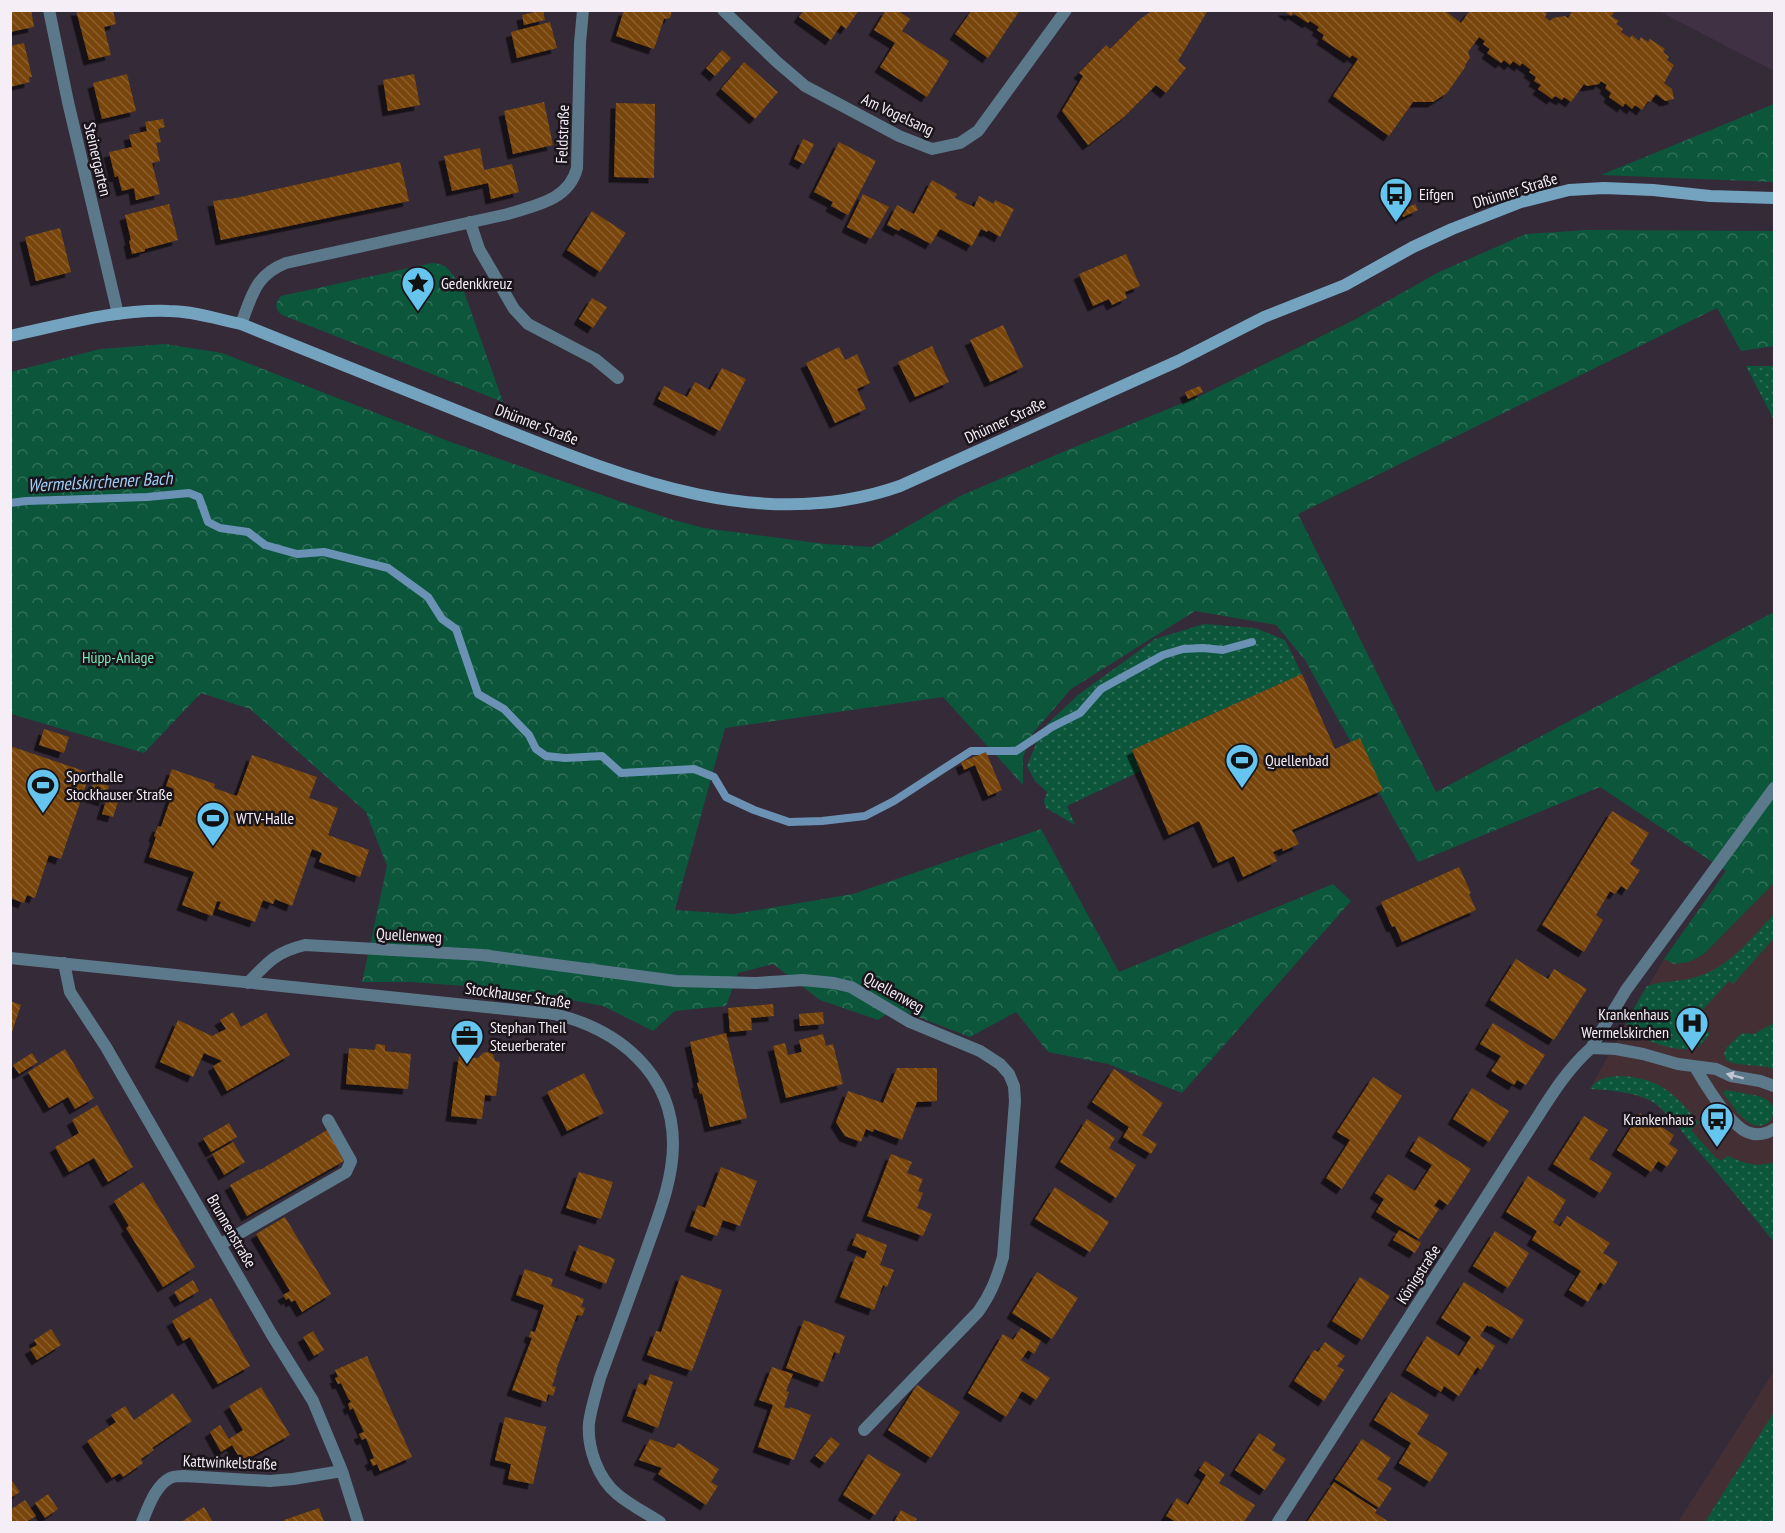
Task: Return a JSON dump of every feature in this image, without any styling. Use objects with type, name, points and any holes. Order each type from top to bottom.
[{"type":"main road","name":"Dhünner Straße","points":[[10,336],[118,314],[171,311],[204,316],[241,324],[543,445],[646,482],[720,499],[783,505],[814,503],[866,496],[909,482],[1178,361],[1264,317],[1345,285],[1413,247],[1452,229],[1521,202],[1569,190],[1604,188],[1774,198]]},
{"type":"street","name":"Steinergarten","points":[[49,10],[68,102],[118,314]]},
{"type":"street","name":"Feldstraße","points":[[470,222],[508,214],[556,197],[564,192],[575,176],[578,168],[580,43],[583,10]]},
{"type":"street","name":"Am Vogelsang","points":[[723,10],[777,62],[806,86],[899,136],[932,149],[960,143],[978,131],[1066,10]]},
{"type":"street","points":[[241,324],[262,277],[274,268],[286,263],[470,222],[479,249],[514,309],[528,324],[596,359],[618,378]]},
{"type":"street","name":"Königstraße","points":[[1278,1522],[1565,1075],[1574,1063],[1591,1048],[1626,990],[1774,788]]},
{"type":"street","name":"Quellenweg","points":[[248,983],[272,958],[292,948],[305,945],[482,955],[676,981],[756,983],[803,980],[834,983],[851,987],[910,1022],[980,1051],[1000,1064],[1009,1074],[1014,1086],[1015,1101],[1003,1257],[997,1280],[989,1297],[978,1312],[864,1430]]},
{"type":"street","name":"Stockhauser Straße","points":[[10,958],[554,1014],[573,1018],[602,1031],[627,1047],[647,1068],[662,1095],[672,1126],[671,1167],[664,1199],[600,1378],[589,1425],[592,1452],[605,1481],[616,1493],[660,1522]]},
{"type":"street","name":"Brunnenstraße","points":[[64,963],[70,992],[106,1047],[313,1401],[342,1471],[358,1522]]},
{"type":"street","points":[[1591,1048],[1616,1048],[1678,1064],[1716,1069],[1731,1076],[1774,1086]]},
{"type":"street","points":[[1695,1067],[1705,1084],[1741,1129],[1758,1134],[1774,1130]]},
{"type":"street","points":[[221,1244],[346,1172],[351,1161],[328,1119]]},
{"type":"street","name":"Kattwinkelstraße","points":[[142,1522],[161,1485],[171,1477],[270,1481],[342,1471]]},
{"type":"shaded area","points":[[1659,11],[1774,11],[1774,71]]},
{"type":"shaded area","name":"Krankenhaus Wermelskirchen","points":[[1774,883],[1774,1242],[1656,1104],[1630,1094],[1607,1089],[1590,1089],[1644,990],[1664,959],[1669,962],[1689,962],[1704,954]]},
{"type":"shaded area","points":[[1774,1371],[1774,1522],[1678,1522],[1742,1422]]},
{"type":"green space","points":[[1774,104],[1774,182],[1601,175]]},
{"type":"green space","name":"Hüpp-Anlage","points":[[1587,230],[1774,231],[1774,346],[1741,351],[1717,308],[1298,514],[1436,792],[1774,612],[1774,883],[1704,954],[1689,962],[1674,964],[1664,959],[1726,871],[1600,787],[1418,862],[1305,660],[1276,625],[1195,611],[1071,689],[1033,733],[1023,757],[1023,785],[943,697],[725,728],[675,910],[734,914],[853,894],[1041,829],[1119,972],[1333,884],[1351,901],[1182,1093],[1108,1064],[1048,1052],[1016,1012],[970,1037],[895,1008],[878,1020],[820,1000],[773,964],[738,973],[726,1006],[675,1011],[653,1031],[603,1006],[517,990],[410,982],[362,982],[387,866],[366,812],[250,709],[201,693],[144,753],[11,714],[11,372],[100,349],[165,344],[222,353],[448,441],[670,519],[704,528],[825,544],[872,547],[960,496],[1200,396],[1352,321],[1439,272],[1526,234]]},
{"type":"green space","points":[[432,263],[446,267],[462,286],[503,402],[282,315],[277,308],[281,296]]},
{"type":"green space","points":[[1746,366],[1774,366],[1774,420]]},
{"type":"green space","points":[[1204,624],[1255,628],[1285,640],[1302,674],[1132,750],[1141,771],[1067,806],[1075,825],[1046,808],[1044,801],[1047,792],[1035,781],[1027,766],[1042,729],[1078,695],[1155,639]]},
{"type":"green space","points":[[1774,914],[1774,938],[1733,984],[1729,981],[1693,1020],[1710,1033],[1701,1044],[1690,1049],[1672,1048],[1629,1031],[1626,1022],[1647,986],[1693,978],[1717,968],[1738,952]]},
{"type":"green space","points":[[1774,1023],[1774,1069],[1726,1060],[1724,1054],[1726,1048],[1742,1033],[1754,1034]]},
{"type":"green space","points":[[1618,1076],[1655,1083],[1673,1095],[1699,1123],[1691,1130],[1717,1159],[1721,1160],[1728,1156],[1751,1164],[1762,1165],[1774,1162],[1774,1242],[1658,1106],[1631,1094],[1590,1089],[1599,1080]]},
{"type":"green space","points":[[1726,1090],[1759,1096],[1769,1101],[1774,1108],[1771,1119],[1768,1123],[1759,1126],[1747,1121],[1723,1093]]},
{"type":"green space","points":[[1774,1412],[1774,1522],[1705,1522]]},
{"type":"building","points":[[10,10],[31,10],[34,27],[10,32]]},
{"type":"building","points":[[76,10],[113,10],[116,24],[104,27],[111,55],[89,60]]},
{"type":"building","points":[[543,10],[545,20],[524,25],[522,15]]},
{"type":"building","points":[[624,10],[672,10],[670,18],[664,19],[654,49],[616,36]]},
{"type":"building","points":[[804,10],[859,10],[846,29],[841,25],[831,40],[799,17]]},
{"type":"building","points":[[886,10],[897,10],[910,19],[902,31],[949,61],[927,97],[880,67],[895,43],[874,30]]},
{"type":"building","points":[[972,10],[1020,10],[988,58],[955,34]]},
{"type":"building","points":[[1153,10],[1208,10],[1178,61],[1186,68],[1166,93],[1156,85],[1124,117],[1088,145],[1062,111],[1083,76],[1079,73],[1106,45],[1110,49],[1139,20]]},
{"type":"building","points":[[1283,10],[1444,10],[1461,23],[1470,10],[1543,10],[1547,13],[1545,17],[1550,21],[1553,18],[1565,16],[1568,18],[1573,10],[1610,10],[1614,13],[1611,16],[1619,21],[1616,24],[1623,29],[1621,32],[1630,38],[1632,35],[1639,41],[1641,37],[1648,42],[1650,39],[1665,49],[1663,52],[1669,57],[1667,60],[1674,65],[1664,83],[1672,89],[1674,99],[1665,101],[1656,94],[1642,110],[1635,105],[1632,109],[1625,103],[1623,107],[1609,97],[1611,93],[1605,88],[1607,85],[1601,81],[1599,84],[1587,86],[1584,84],[1571,102],[1564,97],[1562,100],[1555,96],[1552,99],[1538,89],[1541,85],[1534,81],[1536,77],[1529,72],[1531,70],[1522,63],[1520,66],[1513,61],[1510,65],[1504,60],[1501,63],[1487,53],[1490,49],[1479,37],[1468,52],[1470,58],[1466,66],[1447,93],[1433,102],[1413,102],[1389,136],[1333,96],[1358,59],[1352,55],[1350,58],[1322,39],[1324,35],[1317,30],[1319,27],[1310,21],[1308,23],[1293,13],[1291,16]]},
{"type":"building","points":[[550,22],[557,48],[517,58],[511,32]]},
{"type":"building","points":[[24,43],[32,77],[29,77],[30,82],[10,87],[10,46]]},
{"type":"building","points":[[722,50],[731,58],[715,76],[706,68]]},
{"type":"building","points":[[744,62],[778,92],[755,119],[721,89]]},
{"type":"building","points":[[127,74],[136,111],[102,119],[93,83]]},
{"type":"building","points":[[414,74],[420,105],[388,111],[383,80]]},
{"type":"building","points":[[544,102],[553,145],[513,154],[504,111]]},
{"type":"building","points":[[616,103],[655,104],[654,178],[614,177]]},
{"type":"building","points":[[163,119],[165,127],[158,129],[161,142],[156,143],[160,161],[152,163],[160,194],[136,200],[134,188],[122,191],[118,176],[115,177],[109,152],[132,147],[129,135],[147,131],[145,122]]},
{"type":"building","points":[[803,139],[814,144],[804,164],[794,159]]},
{"type":"building","points":[[839,142],[876,161],[848,215],[831,206],[833,202],[814,192]]},
{"type":"building","points":[[480,148],[484,170],[512,164],[519,192],[491,199],[488,183],[452,191],[444,156]]},
{"type":"building","points":[[400,162],[409,201],[221,240],[213,201]]},
{"type":"building","points":[[932,180],[957,194],[955,198],[974,207],[979,196],[994,204],[995,200],[1014,209],[1000,237],[981,229],[972,246],[940,229],[931,244],[901,228],[899,231],[887,225],[897,205],[914,214]]},
{"type":"building","points":[[863,194],[889,207],[871,239],[847,227]]},
{"type":"building","points":[[169,204],[178,240],[132,254],[125,215]]},
{"type":"building","points":[[1415,204],[1418,210],[1403,217],[1400,211]]},
{"type":"building","points":[[592,211],[626,233],[600,272],[567,250]]},
{"type":"building","points":[[60,228],[71,272],[36,281],[25,237]]},
{"type":"building","points":[[1126,254],[1140,286],[1125,292],[1127,298],[1112,305],[1109,299],[1093,306],[1079,274]]},
{"type":"building","points":[[592,298],[607,307],[593,328],[579,319]]},
{"type":"building","points":[[1003,325],[1023,367],[990,382],[970,340]]},
{"type":"building","points":[[932,346],[949,382],[915,397],[898,362]]},
{"type":"building","points":[[839,347],[845,360],[857,354],[870,383],[857,389],[866,409],[835,423],[806,363]]},
{"type":"building","points":[[722,368],[746,379],[720,431],[658,399],[664,386],[687,397],[695,382],[710,390]]},
{"type":"building","points":[[1200,386],[1203,392],[1188,399],[1185,392]]},
{"type":"building","name":"Quellenbad","points":[[1302,674],[1335,749],[1360,738],[1383,790],[1292,830],[1299,844],[1283,851],[1282,848],[1273,852],[1277,861],[1243,877],[1234,856],[1218,863],[1199,821],[1169,835],[1132,750]]},
{"type":"building","points":[[44,729],[69,737],[64,753],[39,745]]},
{"type":"building","name":"Sporthalle Stockhauser Straße","points":[[10,746],[90,773],[61,859],[49,855],[35,898],[27,895],[24,903],[10,898]]},
{"type":"building","points":[[986,752],[1002,790],[988,796],[975,765],[964,770],[961,762]]},
{"type":"building","name":"WTV-Halle","points":[[252,755],[317,777],[309,798],[338,808],[328,835],[369,850],[360,877],[319,862],[322,853],[312,849],[292,906],[275,899],[273,904],[263,900],[255,922],[218,909],[221,902],[217,901],[212,916],[182,905],[194,872],[149,857],[156,837],[154,836],[158,826],[161,827],[174,789],[166,786],[172,769],[215,784],[214,788],[237,796]]},
{"type":"building","points":[[94,781],[109,786],[104,801],[89,796]]},
{"type":"building","points":[[107,798],[118,802],[113,817],[102,814]]},
{"type":"building","points":[[1612,811],[1649,833],[1630,864],[1640,870],[1627,890],[1621,886],[1615,894],[1610,891],[1596,915],[1603,920],[1584,952],[1542,925]]},
{"type":"building","points":[[1459,867],[1476,910],[1402,942],[1395,926],[1392,927],[1381,902]]},
{"type":"building","points":[[1516,959],[1548,979],[1554,969],[1587,989],[1554,1040],[1490,1000]]},
{"type":"building","points":[[10,1001],[21,1005],[11,1035],[10,1034]]},
{"type":"building","points":[[773,1004],[774,1016],[751,1018],[752,1030],[730,1032],[728,1008]]},
{"type":"building","points":[[233,1012],[241,1027],[266,1013],[290,1055],[227,1091],[213,1066],[222,1061],[204,1053],[193,1077],[160,1062],[178,1020],[212,1036],[226,1029],[220,1020]]},
{"type":"building","points":[[823,1012],[824,1024],[800,1026],[799,1014]]},
{"type":"building","points":[[1493,1023],[1545,1055],[1526,1085],[1517,1080],[1514,1085],[1491,1071],[1501,1056],[1480,1044]]},
{"type":"building","points":[[726,1033],[747,1118],[710,1127],[702,1093],[700,1094],[697,1083],[699,1082],[690,1042]]},
{"type":"building","points":[[823,1034],[826,1046],[833,1044],[843,1084],[786,1098],[773,1046],[785,1043],[788,1055],[802,1052],[799,1040]]},
{"type":"building","points":[[376,1044],[385,1045],[385,1051],[411,1054],[408,1089],[346,1084],[349,1048],[375,1050]]},
{"type":"building","points":[[65,1049],[94,1098],[75,1109],[68,1097],[49,1108],[28,1072]]},
{"type":"building","points":[[488,1052],[493,1054],[495,1061],[500,1062],[496,1096],[485,1095],[482,1119],[451,1116],[459,1056],[478,1058]]},
{"type":"building","points":[[32,1053],[38,1062],[19,1074],[13,1065]]},
{"type":"building","points":[[897,1068],[937,1068],[937,1101],[917,1102],[902,1140],[874,1129],[873,1132],[866,1129],[861,1142],[845,1136],[836,1122],[848,1091],[883,1103]]},
{"type":"building","points":[[1114,1069],[1163,1103],[1142,1135],[1157,1144],[1151,1154],[1123,1137],[1129,1127],[1092,1102]]},
{"type":"building","points":[[584,1073],[604,1113],[567,1131],[547,1092]]},
{"type":"building","points":[[1373,1077],[1402,1096],[1342,1189],[1326,1178],[1350,1140],[1337,1132]]},
{"type":"building","points":[[1472,1088],[1509,1111],[1489,1142],[1453,1119]]},
{"type":"building","points":[[97,1105],[133,1167],[108,1182],[94,1158],[69,1172],[55,1147],[79,1133],[72,1120]]},
{"type":"building","points":[[1640,1113],[1674,1135],[1669,1144],[1678,1150],[1667,1167],[1658,1161],[1651,1172],[1617,1150]]},
{"type":"building","points":[[1584,1116],[1608,1130],[1589,1159],[1612,1173],[1600,1193],[1553,1164]]},
{"type":"building","points":[[1087,1119],[1115,1138],[1109,1148],[1136,1165],[1116,1198],[1060,1162]]},
{"type":"building","points":[[229,1123],[237,1137],[211,1152],[203,1138]]},
{"type":"building","points":[[327,1130],[344,1161],[247,1216],[230,1185]]},
{"type":"building","points":[[1419,1136],[1471,1169],[1448,1205],[1439,1199],[1434,1206],[1439,1209],[1419,1239],[1376,1212],[1384,1199],[1375,1193],[1388,1174],[1415,1191],[1432,1165],[1410,1151]]},
{"type":"building","points":[[233,1142],[245,1162],[224,1175],[212,1154]]},
{"type":"building","points":[[891,1154],[912,1162],[907,1173],[923,1179],[918,1191],[923,1193],[917,1208],[932,1214],[923,1236],[867,1216]]},
{"type":"building","points":[[721,1167],[757,1181],[740,1226],[723,1220],[717,1236],[690,1226],[698,1205],[705,1208]]},
{"type":"building","points":[[579,1172],[613,1182],[601,1219],[566,1208]]},
{"type":"building","points":[[1528,1176],[1566,1200],[1553,1222],[1560,1227],[1567,1216],[1610,1243],[1603,1253],[1618,1262],[1606,1283],[1604,1285],[1600,1282],[1588,1302],[1569,1290],[1581,1271],[1532,1240],[1537,1231],[1506,1212]]},
{"type":"building","points":[[143,1182],[195,1267],[163,1287],[126,1228],[129,1226],[114,1201]]},
{"type":"building","points":[[1055,1187],[1109,1222],[1090,1252],[1035,1219]]},
{"type":"building","points":[[285,1217],[331,1294],[302,1312],[295,1300],[291,1302],[289,1298],[286,1300],[283,1295],[290,1291],[256,1234]]},
{"type":"building","points":[[1399,1230],[1421,1243],[1415,1253],[1393,1240]]},
{"type":"building","points":[[1495,1231],[1529,1253],[1508,1288],[1473,1266]]},
{"type":"building","points":[[857,1233],[887,1245],[880,1265],[894,1270],[887,1287],[883,1285],[874,1310],[840,1297],[856,1256],[864,1259],[867,1251],[852,1245]]},
{"type":"building","points":[[579,1245],[615,1259],[606,1284],[570,1270]]},
{"type":"building","points":[[525,1269],[553,1279],[551,1286],[584,1299],[581,1307],[585,1308],[582,1316],[577,1315],[556,1370],[552,1386],[556,1387],[553,1396],[548,1394],[546,1402],[512,1390],[532,1338],[529,1337],[531,1331],[535,1332],[544,1305],[516,1295]]},
{"type":"building","points":[[1037,1272],[1078,1298],[1052,1339],[1012,1313]]},
{"type":"building","points":[[681,1275],[722,1290],[692,1371],[647,1355],[656,1331],[661,1332]]},
{"type":"building","points":[[1360,1277],[1390,1296],[1362,1340],[1332,1321]]},
{"type":"building","points":[[193,1280],[199,1291],[180,1302],[174,1292]]},
{"type":"building","points":[[1464,1282],[1524,1320],[1512,1339],[1487,1325],[1480,1336],[1495,1346],[1481,1370],[1477,1367],[1459,1396],[1444,1386],[1441,1392],[1406,1370],[1427,1336],[1459,1356],[1471,1337],[1441,1318]]},
{"type":"building","points":[[211,1298],[250,1366],[218,1384],[190,1337],[183,1341],[172,1321]]},
{"type":"building","points":[[804,1320],[845,1336],[839,1354],[834,1352],[823,1382],[786,1368]]},
{"type":"building","points":[[1021,1328],[1041,1341],[1034,1354],[1028,1350],[1021,1360],[1050,1378],[1036,1400],[1022,1391],[1006,1417],[968,1393],[1003,1334],[1013,1340]]},
{"type":"building","points":[[51,1329],[61,1345],[37,1360],[30,1349],[37,1345],[34,1340]]},
{"type":"building","points":[[313,1331],[324,1350],[314,1356],[303,1337]]},
{"type":"building","points":[[1325,1342],[1345,1356],[1337,1366],[1344,1370],[1324,1401],[1294,1381],[1314,1350],[1318,1352]]},
{"type":"building","points":[[367,1356],[412,1457],[380,1471],[377,1464],[373,1466],[370,1460],[374,1458],[366,1438],[362,1440],[359,1434],[364,1432],[353,1408],[350,1410],[348,1404],[351,1402],[341,1383],[338,1384],[335,1378],[338,1377],[335,1370]]},
{"type":"building","points":[[772,1367],[793,1374],[786,1391],[789,1392],[784,1407],[811,1415],[794,1460],[758,1447],[773,1405],[759,1400]]},
{"type":"building","points":[[650,1374],[673,1382],[658,1428],[627,1416],[639,1383],[646,1386]]},
{"type":"building","points":[[917,1385],[960,1412],[931,1458],[888,1430]]},
{"type":"building","points":[[261,1387],[290,1435],[242,1462],[232,1445],[221,1452],[210,1432],[220,1425],[229,1439],[243,1430],[229,1406]]},
{"type":"building","points":[[1391,1392],[1429,1415],[1417,1434],[1448,1453],[1430,1482],[1399,1463],[1411,1443],[1374,1420]]},
{"type":"building","points":[[173,1393],[192,1421],[152,1448],[154,1450],[141,1459],[143,1463],[123,1477],[120,1473],[112,1478],[87,1441],[116,1422],[111,1415],[125,1406],[134,1420]]},
{"type":"building","points":[[505,1417],[546,1427],[533,1484],[508,1479],[511,1464],[495,1460]]},
{"type":"building","points":[[1259,1433],[1276,1444],[1272,1450],[1286,1459],[1265,1490],[1235,1470]]},
{"type":"building","points":[[831,1437],[840,1444],[825,1463],[815,1456]]},
{"type":"building","points":[[650,1439],[674,1448],[678,1443],[719,1469],[711,1482],[718,1486],[706,1505],[658,1474],[662,1468],[639,1460]]},
{"type":"building","points":[[1362,1439],[1391,1458],[1377,1479],[1392,1488],[1379,1508],[1335,1479]]},
{"type":"building","points":[[868,1454],[901,1474],[875,1515],[843,1495]]},
{"type":"building","points":[[1205,1461],[1225,1474],[1219,1483],[1255,1505],[1244,1522],[1176,1522],[1166,1516],[1177,1498],[1188,1505],[1206,1475],[1199,1470]]},
{"type":"building","points":[[10,1478],[20,1492],[10,1498]]},
{"type":"building","points":[[1334,1482],[1377,1510],[1375,1513],[1389,1522],[1307,1522]]},
{"type":"building","points":[[48,1494],[58,1509],[45,1518],[35,1503]]},
{"type":"building","points":[[25,1500],[36,1516],[26,1522],[13,1522],[10,1519],[10,1510]]},
{"type":"building","points":[[204,1507],[213,1522],[181,1522]]},
{"type":"building","points":[[319,1508],[324,1522],[285,1522],[284,1520]]},
{"type":"building","points":[[901,1510],[917,1519],[915,1522],[894,1522]]},
{"type":"waterway","name":"Wermelskirchener Bach","points":[[10,503],[189,493],[199,497],[208,522],[220,528],[248,532],[265,545],[297,554],[324,552],[388,568],[428,597],[442,619],[456,629],[478,694],[504,709],[529,735],[536,749],[546,756],[565,758],[602,756],[621,773],[694,769],[714,777],[726,797],[789,822],[865,816],[894,801],[971,751],[1016,751],[1052,727],[1080,713],[1101,689],[1163,655],[1183,649],[1223,650],[1252,642]]},
{"type":"place","name":"Eifgen","points":[[1396,223]]},
{"type":"place","name":"Gedenkkreuz","points":[[418,312]]},
{"type":"place","name":"Quellenbad","points":[[1242,789]]},
{"type":"place","name":"Sporthalle Stockhauser Straße","points":[[43,814]]},
{"type":"place","name":"WTV-Halle","points":[[213,847]]},
{"type":"place","name":"Krankenhaus Wermelskirchen","points":[[1692,1052]]},
{"type":"place","name":"Stephan Theil Steuerberater","points":[[467,1065]]},
{"type":"place","name":"Krankenhaus","points":[[1717,1148]]}]
